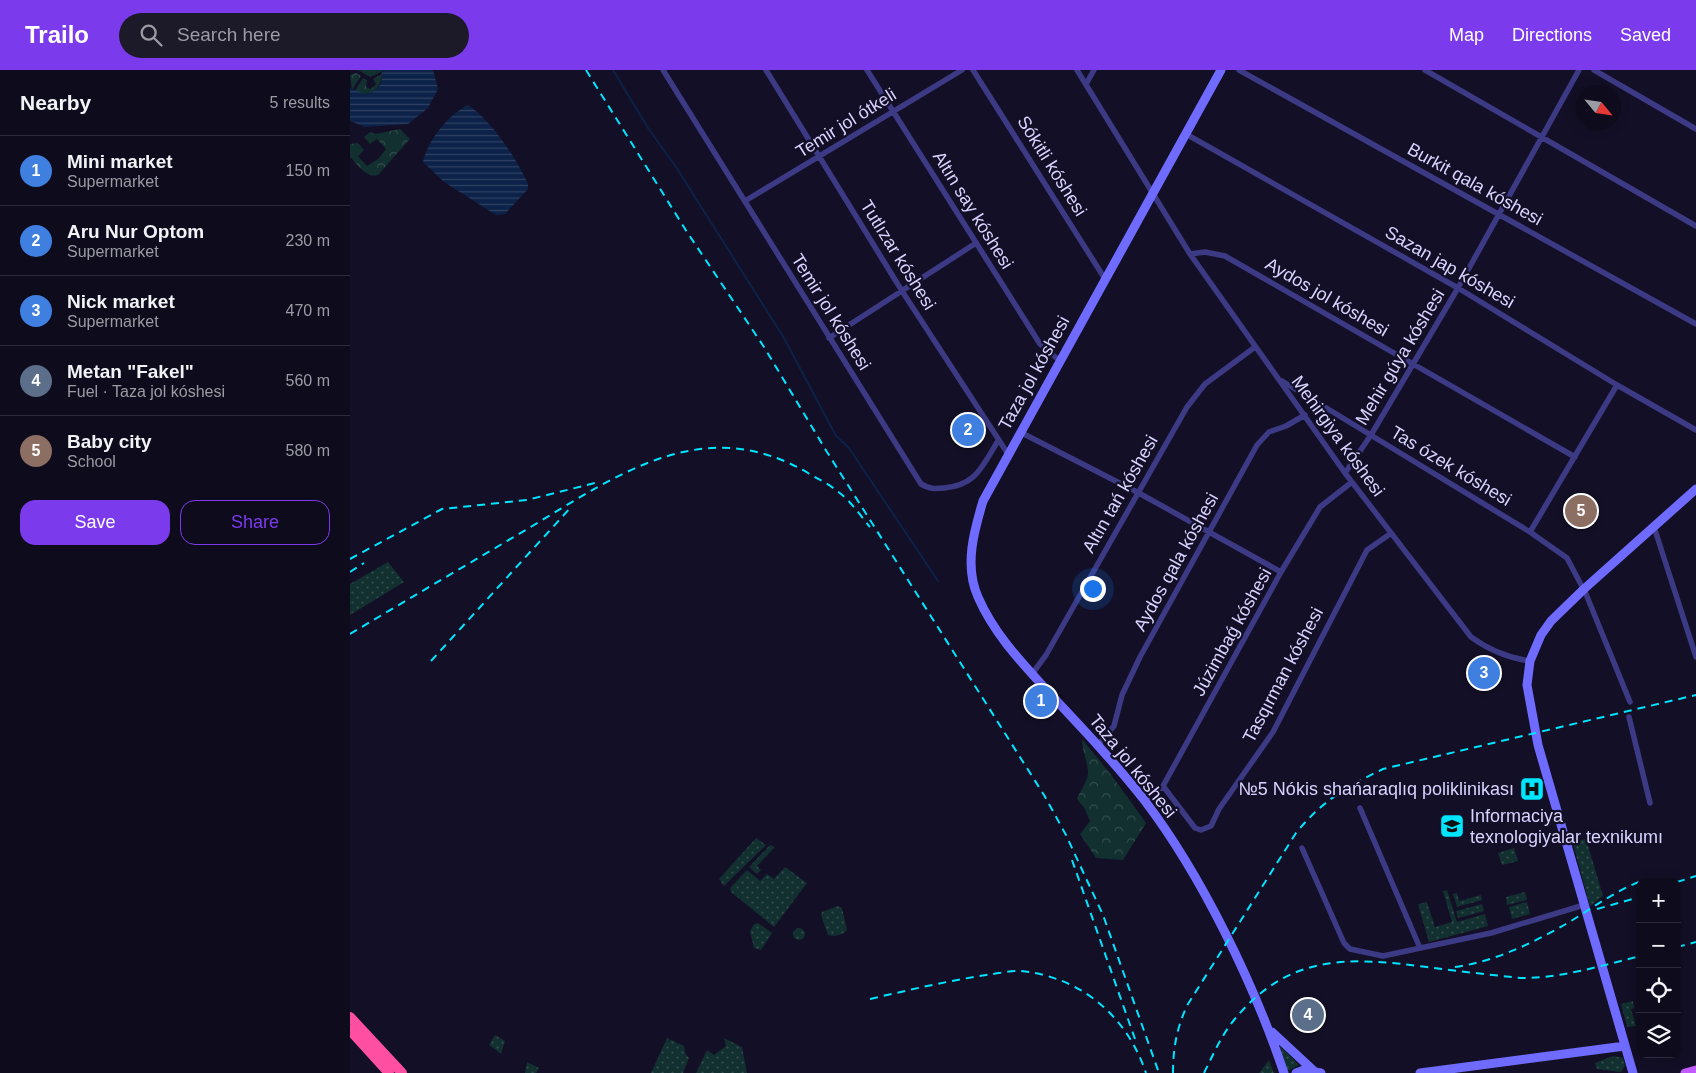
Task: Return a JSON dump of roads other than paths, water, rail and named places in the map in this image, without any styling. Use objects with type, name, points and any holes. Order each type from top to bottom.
[{"type":"highway","points":[[350,1017],[402,1073]]},
{"type":"highway","points":[[350,1030],[388,1073]]},
{"type":"highway","points":[[388,1057],[408,1073]]},
{"type":"main road","name":"Taza jol kóshesi","points":[[1221,70],[983,501],[973,533],[971,563],[977,595],[1004,642],[1098,745],[1145,802],[1186,861],[1227,940],[1270,1031],[1284,1073]]},
{"type":"main road","points":[[1633,1073],[1533,722],[1527,686],[1530,662],[1541,635],[1551,621],[1696,489]]},
{"type":"main road","points":[[1270,1031],[1299,1060],[1317,1072]]},
{"type":"main road","points":[[1420,1073],[1625,1046]]},
{"type":"main road","points":[[1296,1073],[1304,1070],[1317,1072]]},
{"type":"main road","points":[[1685,1073],[1696,1070]]},
{"type":"street","name":"Temir jol kóshesi","points":[[663,70],[921,484],[930,489],[961,486],[983,467],[998,442]]},
{"type":"street","name":"Tutlızar kóshesi","points":[[766,70],[902,291],[998,442],[1008,454]]},
{"type":"street","name":"Altın say kóshesi","points":[[867,70],[1040,344],[1060,361]]},
{"type":"street","name":"Temir jol ótkeli","points":[[745,201],[820,158],[962,70]]},
{"type":"street","name":"Sókitli kóshesi","points":[[973,70],[1105,279]]},
{"type":"street","name":"Mehirgiya kóshesi","points":[[1077,70],[1190,254],[1390,534],[1471,637],[1485,648],[1515,659],[1530,662]]},
{"type":"street","points":[[1086,84],[1094,70]]},
{"type":"street","name":"Burkit qala kóshesi","points":[[1239,70],[1696,324]]},
{"type":"street","points":[[1425,70],[1696,226]]},
{"type":"street","name":"Mehir gúyа kóshesi","points":[[1345,473],[1371,435],[1414,364],[1579,70]]},
{"type":"street","points":[[1594,70],[1696,129]]},
{"type":"street","name":"Sazan jap kóshesi","points":[[1186,134],[1458,288],[1618,386],[1696,430]]},
{"type":"street","points":[[829,338],[976,243]]},
{"type":"street","name":"Aydos jol kóshesi","points":[[1190,254],[1205,252],[1225,256],[1575,456]]},
{"type":"street","name":"Altın tań kóshesi","points":[[1032,674],[1046,655],[1187,407],[1205,384],[1255,347]]},
{"type":"street","name":"Tas ózek kóshesi","points":[[1280,380],[1530,532],[1567,558],[1584,589],[1630,702]]},
{"type":"street","points":[[1530,532],[1618,386]]},
{"type":"street","name":"Aydos qala kóshesi","points":[[1098,745],[1114,726],[1122,695],[1140,658],[1258,445],[1269,432],[1286,426],[1305,415]]},
{"type":"street","points":[[1020,432],[1137,492],[1281,572]]},
{"type":"street","name":"Júzimbaǵ kóshesi","points":[[1145,802],[1163,786],[1281,572],[1320,507],[1352,482]]},
{"type":"street","points":[[1654,527],[1696,657]]},
{"type":"street","name":"Tasqırman kóshesi","points":[[1163,786],[1195,828],[1201,830],[1211,826],[1219,809],[1273,732],[1367,550],[1390,534]]},
{"type":"street","points":[[1629,717],[1650,803]]},
{"type":"street","points":[[1360,808],[1420,948]]},
{"type":"street","points":[[1302,848],[1344,943],[1350,949],[1383,956],[1490,933],[1584,905]]},
{"type":"water","points":[[381,70],[433,70],[438,89],[428,108],[408,124],[365,127],[350,121],[350,88],[365,94],[373,91],[381,83]]},
{"type":"water","points":[[468,105],[486,120],[494,130],[517,163],[528,184],[528,189],[505,214],[496,215],[444,182],[423,162],[429,145],[440,129],[453,115]]},
{"type":"waterway","points":[[613,70],[648,128],[676,167],[784,338],[836,436],[849,448],[938,581]]},
{"type":"railway","points":[[586,70],[687,232],[764,347],[827,452],[1044,795],[1066,835],[1103,915],[1159,1073]]},
{"type":"railway","points":[[350,634],[596,488],[629,471],[663,457],[698,449],[733,448],[770,456],[808,473],[834,488],[851,503],[870,527]]},
{"type":"railway","points":[[350,559],[442,509],[527,500],[595,483]]},
{"type":"railway","points":[[431,661],[572,506]]},
{"type":"railway","points":[[350,572],[364,563]]},
{"type":"railway","points":[[1173,1073],[1176,1037],[1188,1004],[1296,833],[1325,803],[1357,782],[1383,769],[1696,695]]},
{"type":"railway","points":[[1072,860],[1135,1039]]},
{"type":"railway","points":[[1681,881],[1696,876]]},
{"type":"railway","points":[[1455,967],[1484,961],[1526,945],[1566,924],[1615,893],[1636,883]]},
{"type":"railway","points":[[1597,909],[1636,898]]},
{"type":"railway","points":[[1681,946],[1696,942]]},
{"type":"railway","points":[[1204,1073],[1217,1046],[1234,1020],[1255,998],[1276,982],[1299,971],[1322,965],[1346,962],[1372,962],[1521,978],[1566,974],[1636,957]]},
{"type":"railway","points":[[870,999],[971,977],[1021,971],[1043,975],[1063,981],[1082,991],[1114,1017],[1138,1052],[1146,1073]]},
{"type":"place","name":"Aru Nur Optom","points":[[968,430]]},
{"type":"place","name":"Baby city","points":[[1581,511]]},
{"type":"place","name":"Nick market","points":[[1484,673]]},
{"type":"place","name":"Mini market","points":[[1041,701]]},
{"type":"place","name":"№5 Nókis shańaraqlıq poliklinikası","points":[[1532,789]]},
{"type":"place","name":"Informaciya texnologiyalar texnikumı","points":[[1452,826]]},
{"type":"place","name":"Metan \"Fakel\"","points":[[1308,1015]]}]
